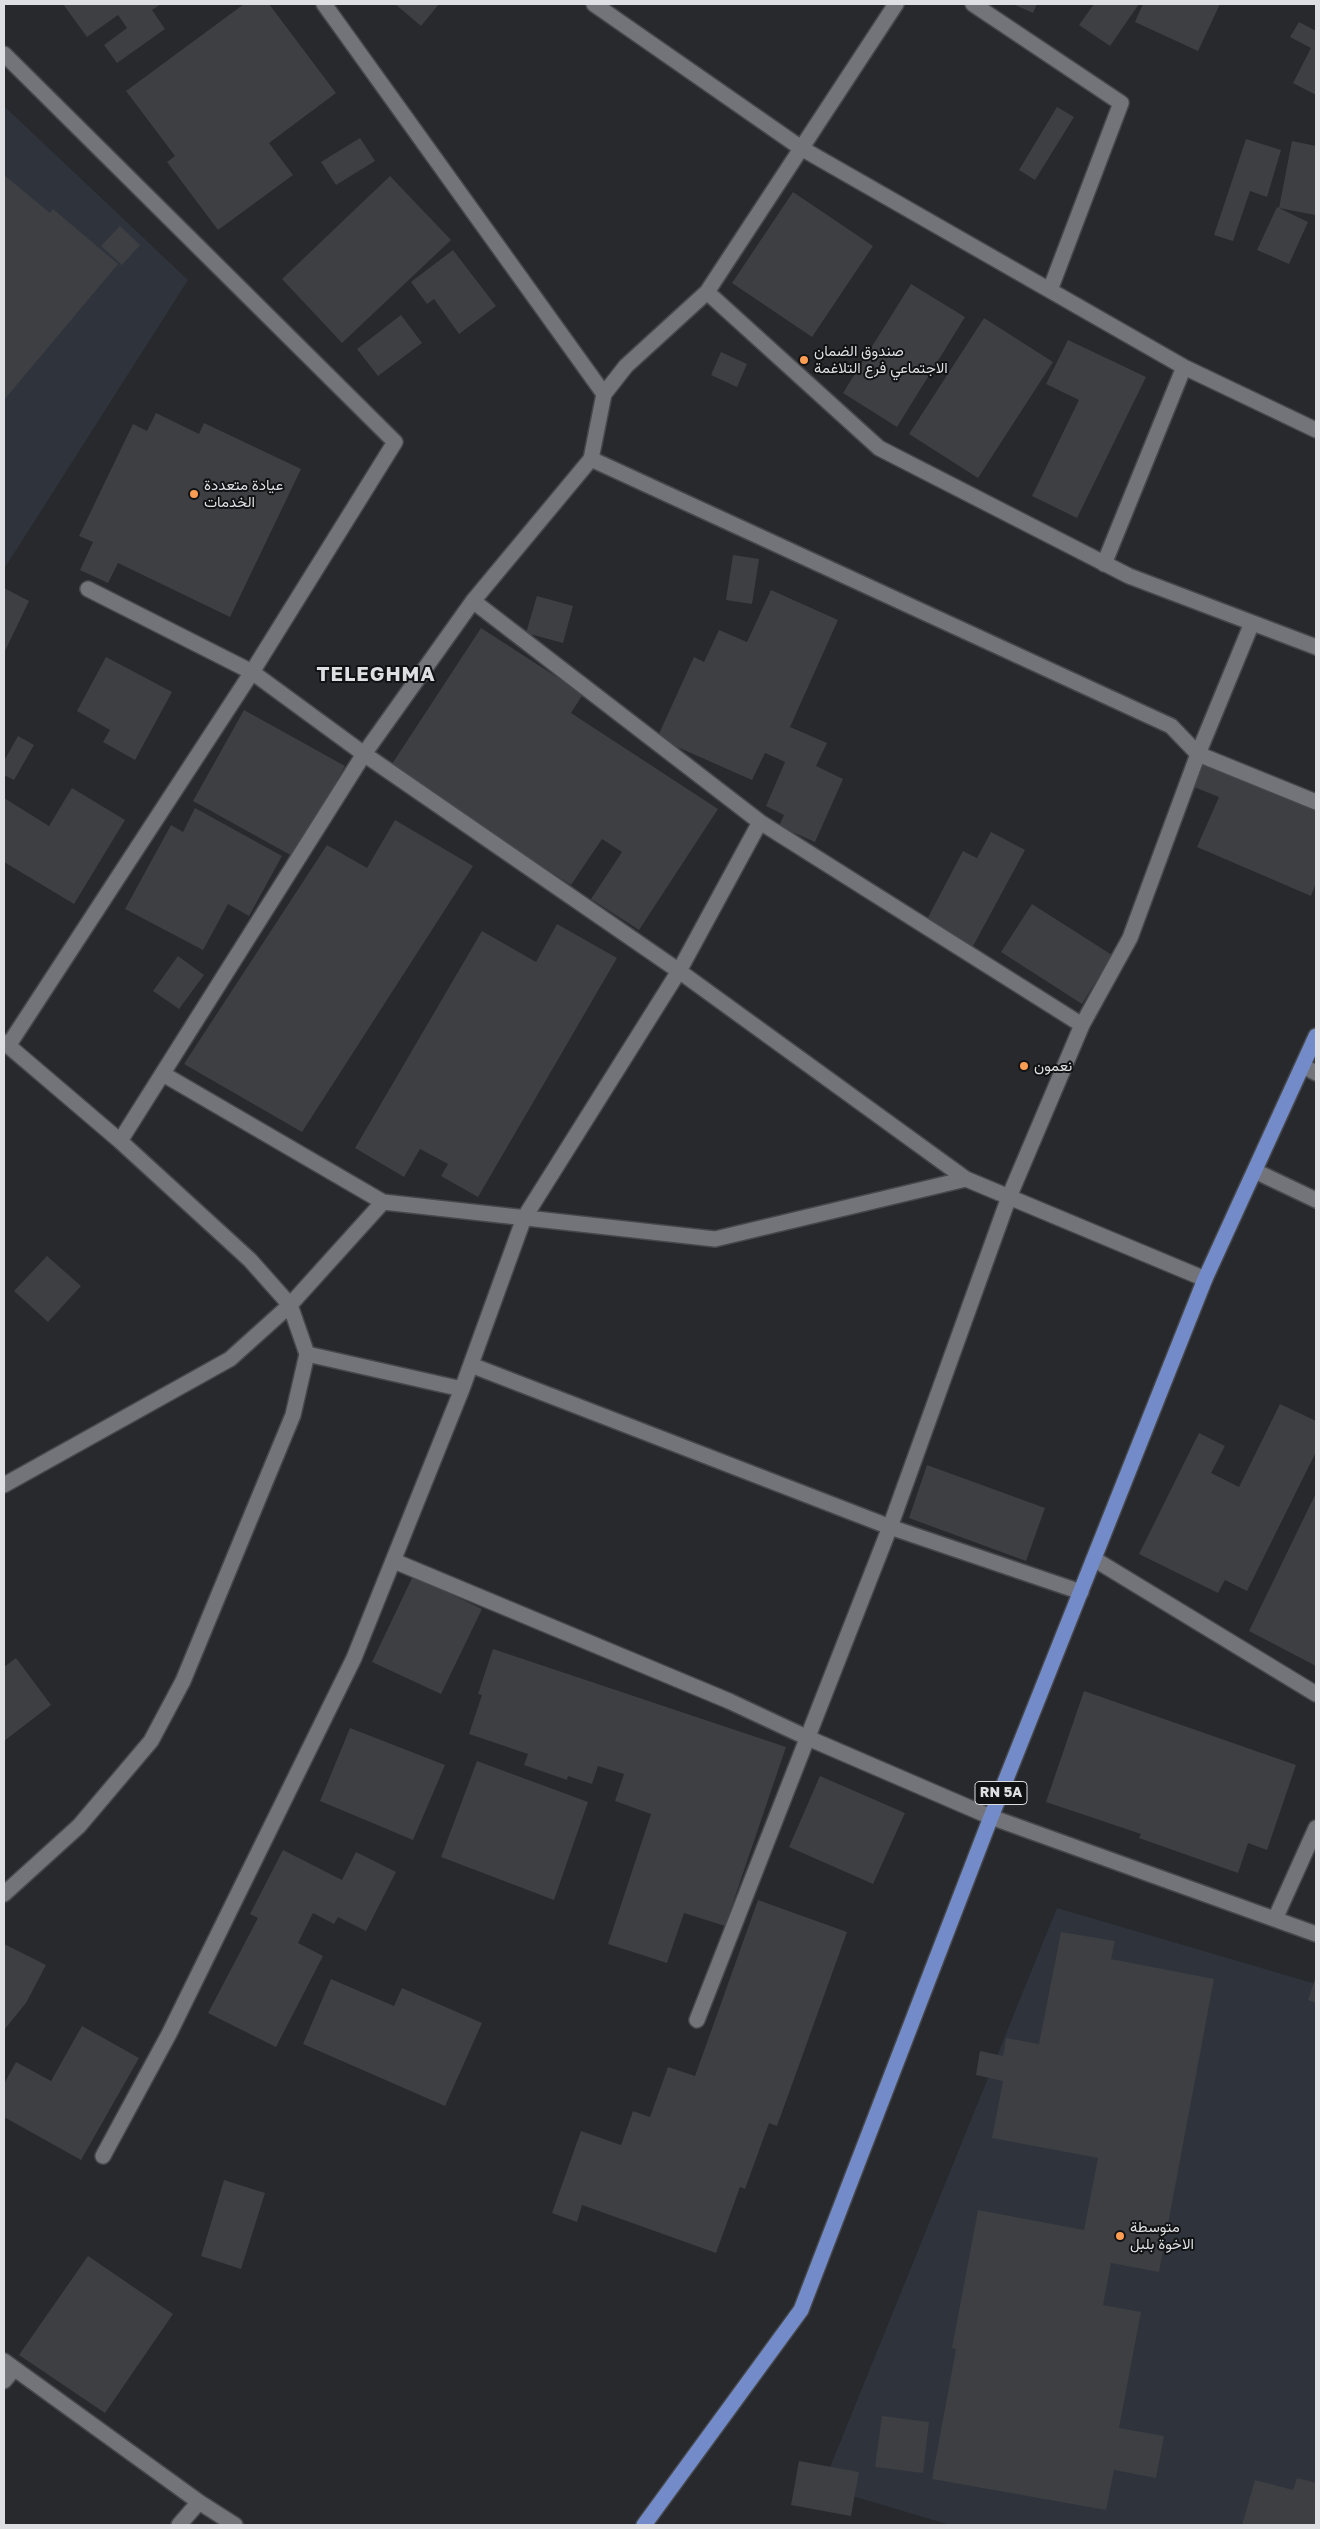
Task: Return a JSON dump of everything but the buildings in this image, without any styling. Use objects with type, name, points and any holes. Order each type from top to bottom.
[{"type":"main road","name":"RN 5A","points":[[644,2525],[801,2310],[992,1817],[1205,1279],[1255,1171],[1309,1070],[1316,1036]]},
{"type":"street","points":[[324,4],[604,394]]},
{"type":"street","points":[[594,4],[801,148],[1184,367],[1316,430]]},
{"type":"street","points":[[120,1141],[364,754],[473,601],[591,459],[604,394],[626,366],[707,292],[896,4]]},
{"type":"street","points":[[973,4],[1121,103],[1050,290]]},
{"type":"street","points":[[4,54],[395,442],[252,672],[6,1044],[120,1141],[250,1260],[290,1305],[307,1354],[293,1415],[183,1681],[151,1741],[79,1826],[4,1894]]},
{"type":"street","points":[[707,292],[879,448],[1129,576],[1316,647]]},
{"type":"street","points":[[1104,564],[1184,367]]},
{"type":"street","points":[[591,459],[1171,726],[1198,754],[1316,802]]},
{"type":"street","points":[[88,589],[252,672],[364,754],[679,971],[966,1179],[1205,1279]]},
{"type":"street","points":[[473,601],[760,822],[1082,1025]]},
{"type":"street","points":[[697,2020],[890,1528],[1009,1197],[1082,1025],[1130,938],[1198,754],[1252,623]]},
{"type":"street","points":[[103,2156],[169,2034],[349,1667],[394,1562],[462,1389],[524,1218],[679,971],[760,822]]},
{"type":"street","points":[[163,1074],[383,1202],[715,1239],[966,1179]]},
{"type":"street","points":[[1255,1171],[1316,1200]]},
{"type":"street","points":[[4,1485],[230,1359],[290,1305],[383,1202]]},
{"type":"street","points":[[307,1354],[462,1389]]},
{"type":"street","points":[[471,1365],[890,1528],[1081,1592]]},
{"type":"street","points":[[1094,1559],[1316,1694]]},
{"type":"street","points":[[394,1562],[729,1701],[808,1738],[992,1817],[1316,1934]]},
{"type":"street","points":[[1275,1919],[1316,1828]]},
{"type":"street","points":[[4,2381],[9,2365],[199,2502],[236,2525]]},
{"type":"street","points":[[179,2525],[199,2502]]},
{"type":"shaded area","points":[[4,106],[188,280],[4,569]]},
{"type":"shaded area","name":"متوسطة الاخوة بلبل","points":[[1057,1908],[1316,1984],[1316,2525],[950,2525],[822,2487]]},
{"type":"place","name":"صندوق الضمان الاجتماعي فرع التلاغمة","points":[[804,360]]},
{"type":"place","name":"عيادة متعددة الخدمات","points":[[194,494]]},
{"type":"place","name":"نعمون","points":[[1024,1066]]},
{"type":"place","name":"متوسطة الاخوة بلبل","points":[[1120,2236]]},
{"type":"district","name":"TELEGHMA","points":[[376,675]]}]
